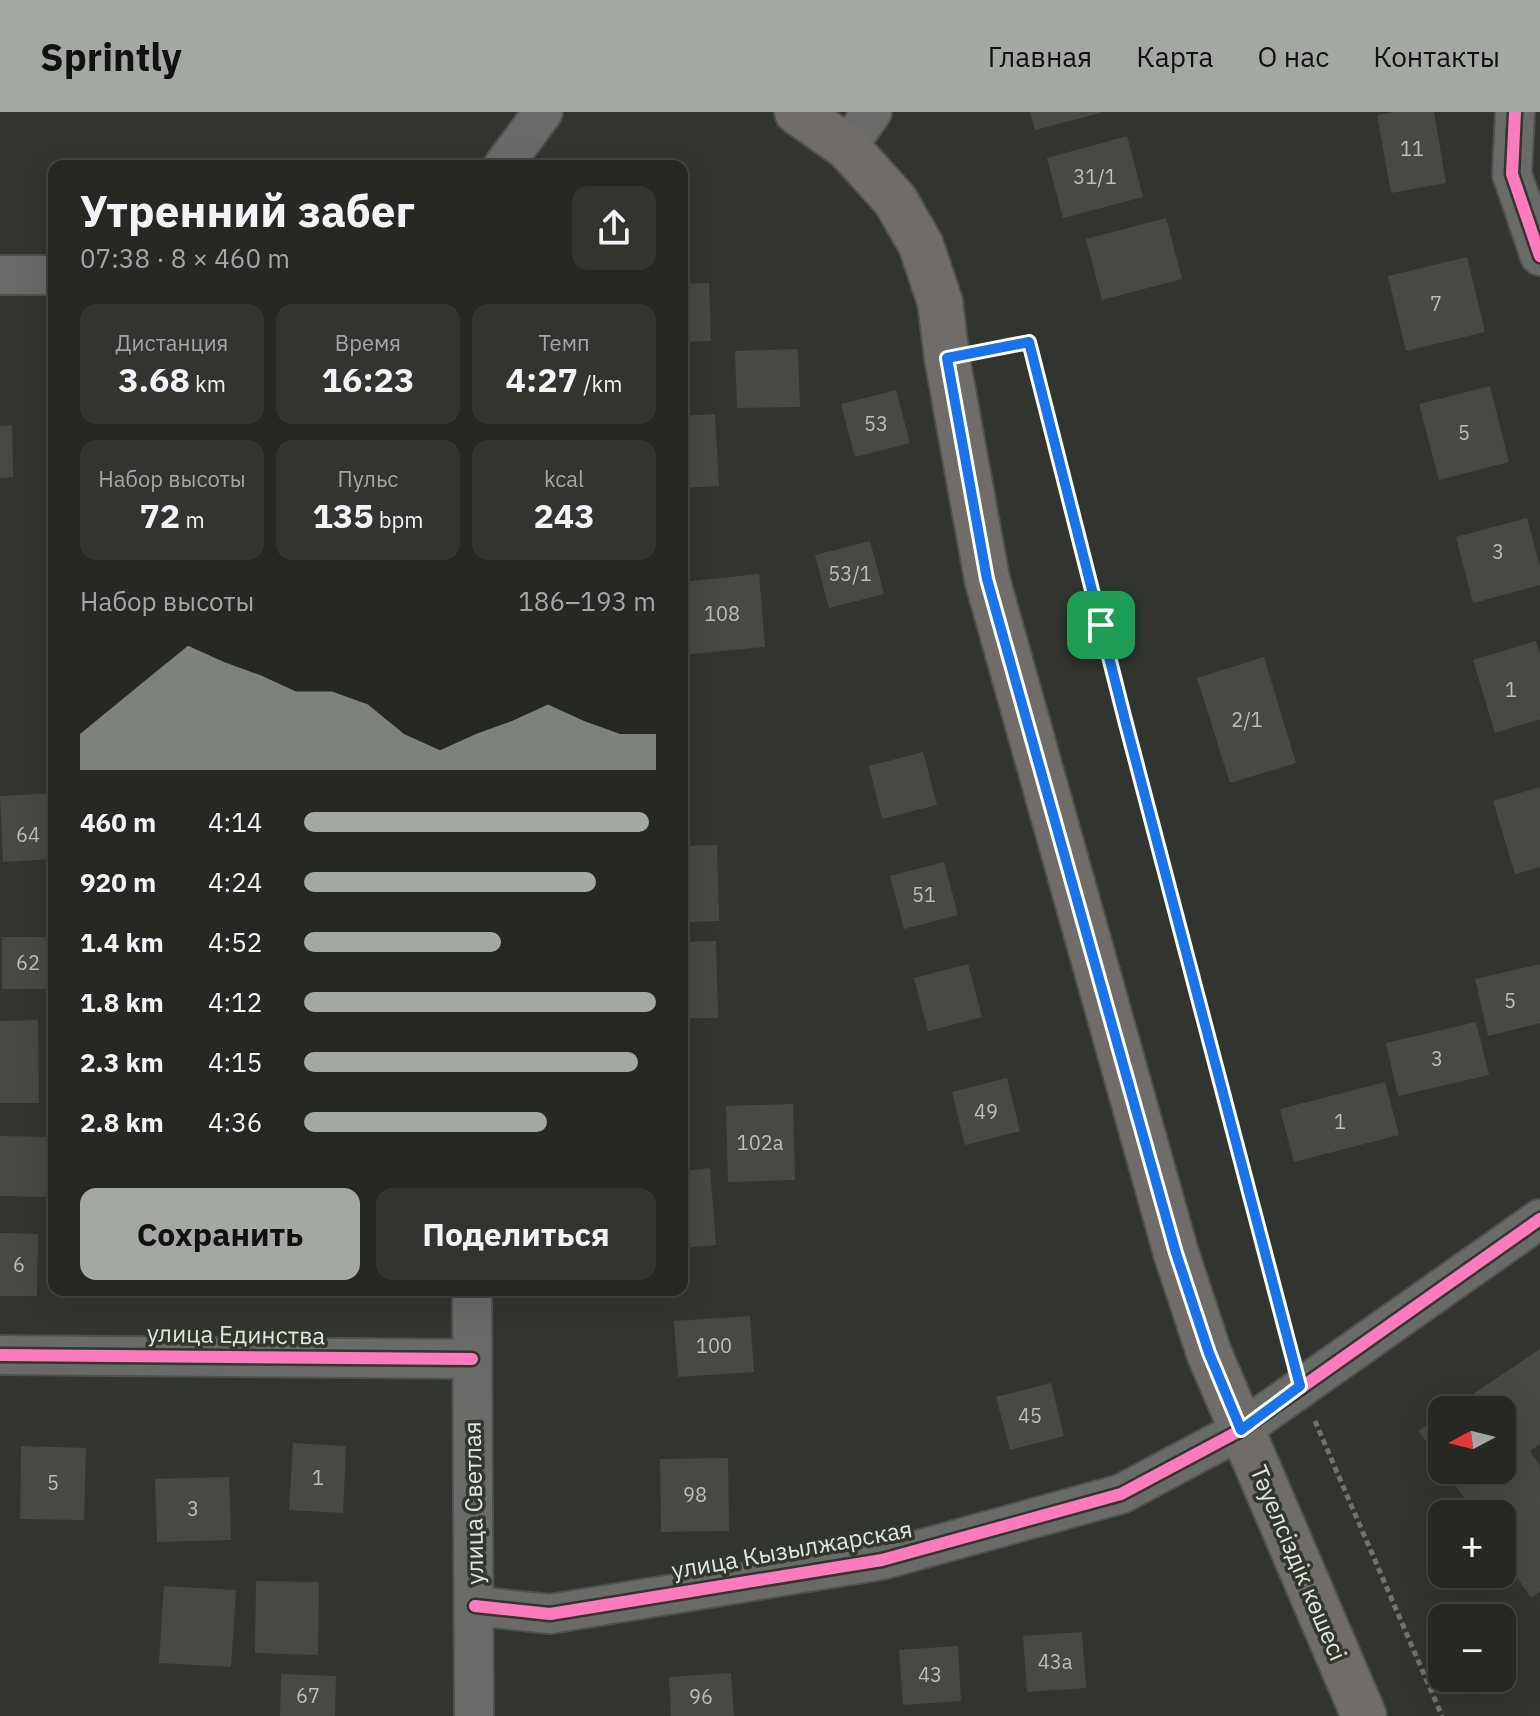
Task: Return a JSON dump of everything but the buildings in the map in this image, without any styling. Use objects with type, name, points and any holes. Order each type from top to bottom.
[{"type":"main road","name":"Тәуелсіздік көшесі","points":[[797,112],[847,147],[895,200],[921,245],[940,302],[947,358],[991,594],[1176,1253],[1209,1353],[1364,1716]]},
{"type":"street","points":[[507,160],[543,112]]},
{"type":"street","points":[[847,147],[872,112]]},
{"type":"street","points":[[1515,112],[1512,174],[1540,256]]},
{"type":"street","points":[[0,275],[48,275]]},
{"type":"street","name":"улица Кызылжарская","points":[[475,1606],[550,1614],[882,1560],[1121,1494],[1241,1430],[1540,1219]]},
{"type":"street","name":"улица Светлая","points":[[472,1296],[474,1716]]},
{"type":"street","name":"улица Единства","points":[[0,1355],[472,1359]]},
{"type":"path","points":[[947,358],[1029,342],[1300,1386],[1442,1716]]},
{"type":"cycle path","points":[[1515,112],[1512,174],[1540,256]]},
{"type":"cycle path","points":[[475,1606],[550,1614],[882,1560],[1121,1494],[1241,1430],[1540,1219]]},
{"type":"cycle path","points":[[0,1355],[472,1359]]},
{"type":"route","points":[[1029,342],[1101,625],[1300,1386],[1241,1430],[1209,1353],[1176,1253],[987,579],[947,358],[1029,342]]}]
